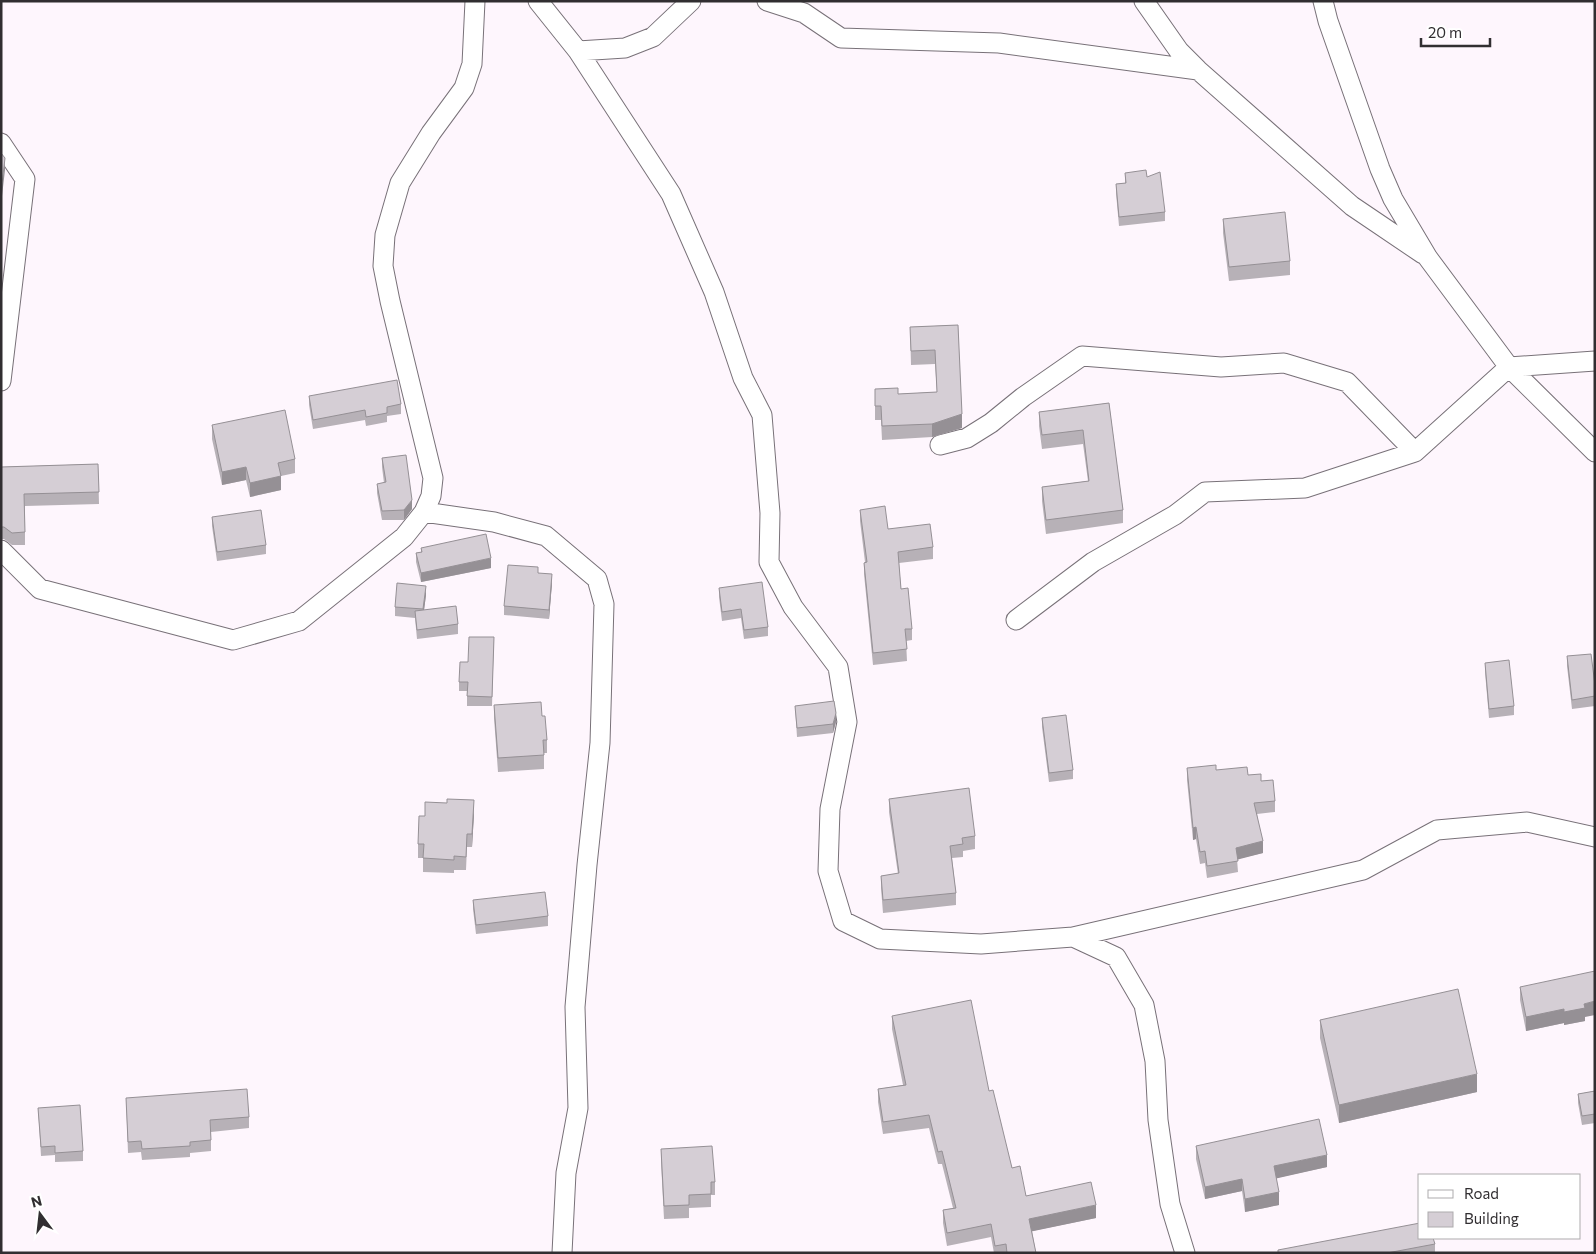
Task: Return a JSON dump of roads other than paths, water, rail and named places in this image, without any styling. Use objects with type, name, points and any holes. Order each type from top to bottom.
[{"type":"street","points":[[1,550],[40,589],[233,640],[299,621],[404,537],[424,512],[432,496],[433,478],[390,302],[383,266],[385,235],[400,183],[431,133],[464,88],[472,64],[475,1]]},
{"type":"street","points":[[538,1],[578,51],[671,194],[714,292],[743,378],[762,415],[770,513],[770,562],[793,607],[838,668],[847,722],[830,809],[828,871],[843,921],[880,939],[981,944],[1073,937],[1363,870],[1437,830],[1527,822],[1595,837]]},
{"type":"street","points":[[578,51],[625,48],[653,37],[690,1]]},
{"type":"street","points":[[767,1],[804,13],[841,38],[999,43],[1198,70]]},
{"type":"street","points":[[1144,1],[1179,51],[1198,70],[1352,206],[1428,258]]},
{"type":"street","points":[[1324,1],[1328,21],[1380,169],[1393,199],[1428,258],[1509,367],[1595,452]]},
{"type":"street","points":[[1,143],[25,179],[1,381]]},
{"type":"street","points":[[940,445],[967,438],[991,423],[1022,397],[1082,356],[1221,366],[1284,363],[1347,382],[1415,452]]},
{"type":"street","points":[[1016,620],[1093,562],[1176,515],[1205,492],[1305,488],[1415,452],[1509,367],[1595,361]]},
{"type":"street","points":[[424,512],[494,522],[546,536],[597,579],[604,604],[600,743],[575,1007],[578,1108],[566,1173],[562,1253]]},
{"type":"street","points":[[1073,937],[1116,957],[1144,1005],[1155,1061],[1158,1120],[1170,1204],[1185,1253]]}]
